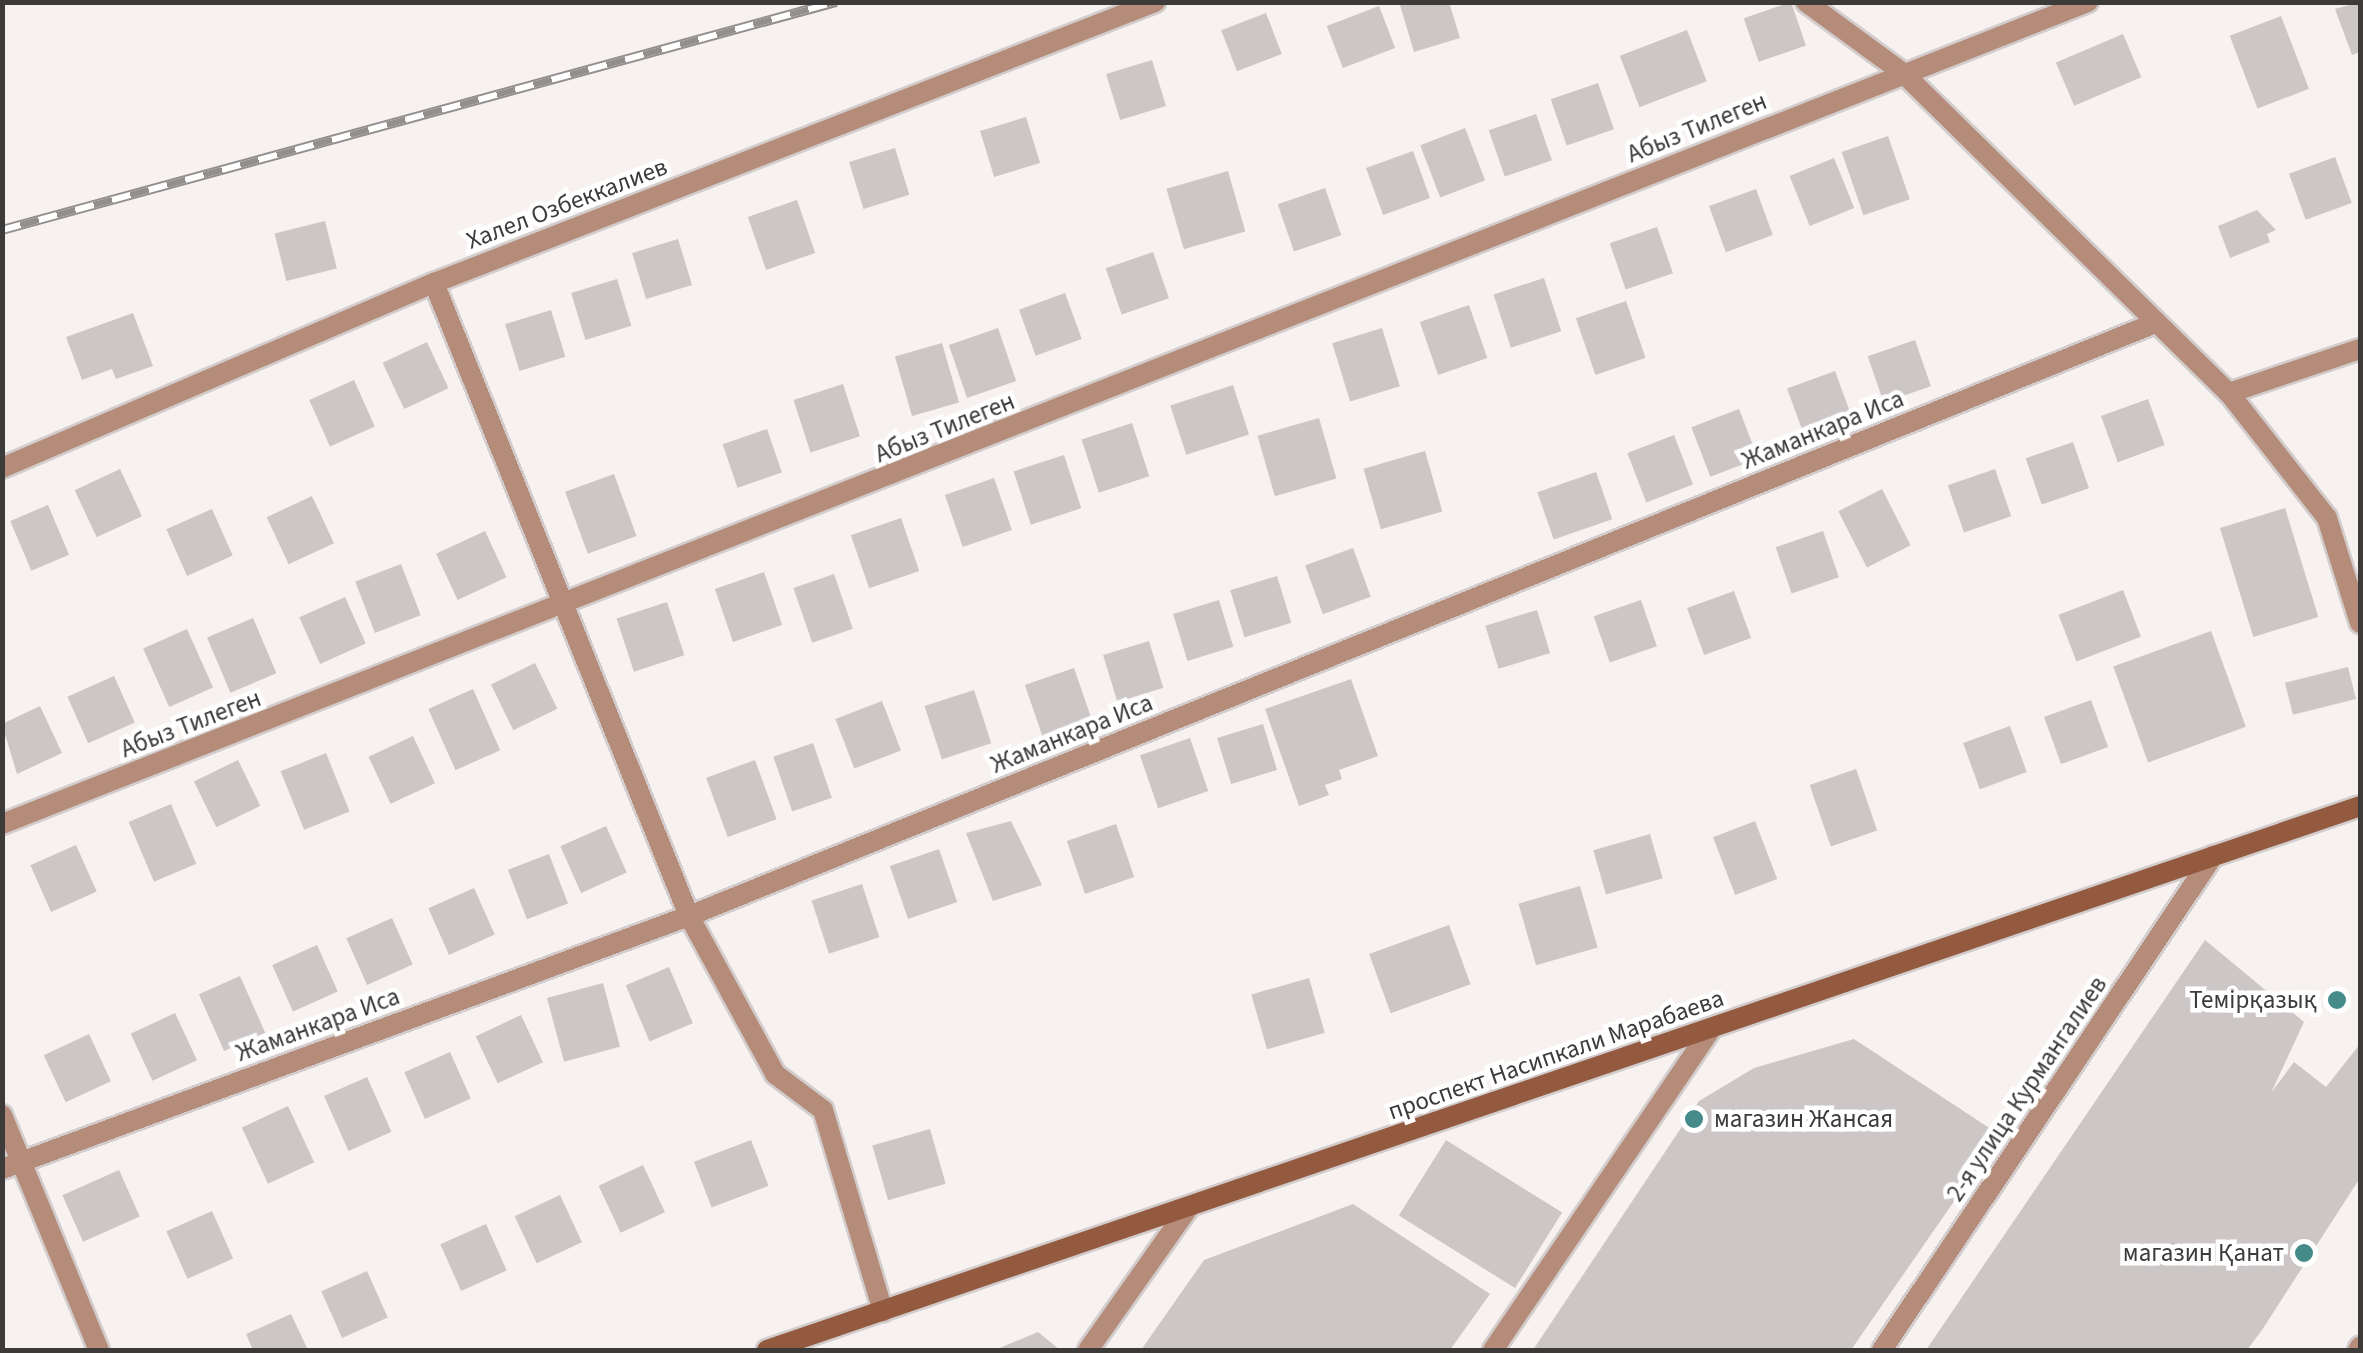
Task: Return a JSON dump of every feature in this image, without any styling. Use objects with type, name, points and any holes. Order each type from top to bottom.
[{"type":"main road","name":"проспект Насипкали Марабаева","points":[[768,1350],[2360,806]]},
{"type":"street","name":"Халел Озбеккалиев","points":[[2,468],[434,283],[1155,2]]},
{"type":"street","points":[[1806,2],[1904,74],[2153,324],[2230,392],[2327,518],[2360,623]]},
{"type":"street","name":"Абыз Тилеген","points":[[2,824],[2088,2]]},
{"type":"street","points":[[434,283],[568,604],[689,916],[775,1074],[823,1110],[883,1311]]},
{"type":"street","name":"Жаманкара Иса","points":[[12,1165],[689,916],[2153,324]]},
{"type":"street","points":[[2230,392],[2360,348]]},
{"type":"street","name":"2-я улица Курмангалиев","points":[[1882,1350],[2213,856]]},
{"type":"street","points":[[1493,1350],[1712,1028]]},
{"type":"street","points":[[2,1115],[12,1165],[99,1350]]},
{"type":"street","points":[[1088,1350],[1188,1208]]},
{"type":"building","points":[[1449,2],[1460,38],[1414,52],[1400,5]]},
{"type":"building","points":[[1791,2],[1806,45],[1759,62],[1744,18]]},
{"type":"building","points":[[2360,2],[2360,52],[2352,55],[2335,9]]},
{"type":"building","points":[[1379,6],[1395,48],[1343,68],[1327,26]]},
{"type":"building","points":[[1266,13],[1282,54],[1237,71],[1221,30]]},
{"type":"building","points":[[2281,16],[2309,89],[2258,109],[2230,36]]},
{"type":"building","points":[[1687,30],[1707,81],[1639,107],[1620,56]]},
{"type":"building","points":[[2123,34],[2141,77],[2074,106],[2056,63]]},
{"type":"building","points":[[1152,60],[1166,106],[1120,120],[1106,74]]},
{"type":"building","points":[[1598,83],[1614,129],[1567,146],[1551,99]]},
{"type":"building","points":[[1536,114],[1552,160],[1505,177],[1489,130]]},
{"type":"building","points":[[1026,117],[1040,163],[994,177],[980,131]]},
{"type":"building","points":[[1465,128],[1485,180],[1440,197],[1420,145]]},
{"type":"building","points":[[1888,136],[1910,199],[1863,215],[1842,152]]},
{"type":"building","points":[[895,148],[909,195],[863,209],[849,162]]},
{"type":"building","points":[[1413,151],[1430,198],[1383,215],[1366,168]]},
{"type":"building","points":[[2335,157],[2352,203],[2306,220],[2289,174]]},
{"type":"building","points":[[1834,158],[1854,208],[1810,226],[1789,176]]},
{"type":"building","points":[[1228,171],[1245,232],[1184,249],[1166,189]]},
{"type":"building","points":[[1325,188],[1341,235],[1294,252],[1278,204]]},
{"type":"building","points":[[1756,189],[1773,235],[1726,252],[1709,206]]},
{"type":"building","points":[[797,200],[815,253],[766,270],[748,217]]},
{"type":"building","points":[[2257,210],[2276,230],[2267,234],[2270,242],[2230,258],[2218,226]]},
{"type":"building","points":[[325,221],[337,269],[286,281],[275,234]]},
{"type":"building","points":[[1657,227],[1673,273],[1626,290],[1610,243]]},
{"type":"building","points":[[678,239],[692,285],[646,299],[632,253]]},
{"type":"building","points":[[1153,252],[1169,298],[1122,315],[1106,268]]},
{"type":"building","points":[[1544,278],[1561,331],[1511,348],[1494,294]]},
{"type":"building","points":[[617,279],[631,326],[585,340],[571,293]]},
{"type":"building","points":[[1065,293],[1082,339],[1036,356],[1019,310]]},
{"type":"building","points":[[1626,301],[1646,358],[1595,375],[1576,318]]},
{"type":"building","points":[[1469,305],[1487,358],[1438,375],[1420,322]]},
{"type":"building","points":[[551,310],[565,357],[519,371],[505,324]]},
{"type":"building","points":[[133,313],[153,366],[116,379],[112,369],[82,380],[66,337]]},
{"type":"building","points":[[998,328],[1016,381],[967,398],[949,345]]},
{"type":"building","points":[[1382,328],[1400,386],[1350,402],[1332,343]]},
{"type":"building","points":[[1915,340],[1931,386],[1884,403],[1868,356]]},
{"type":"building","points":[[427,342],[449,388],[404,409],[383,363]]},
{"type":"building","points":[[942,343],[959,403],[912,416],[895,357]]},
{"type":"building","points":[[1835,371],[1853,420],[1805,437],[1787,388]]},
{"type":"building","points":[[354,380],[375,427],[330,447],[309,400]]},
{"type":"building","points":[[843,384],[860,436],[811,452],[794,400]]},
{"type":"building","points":[[1233,385],[1249,434],[1186,455],[1170,405]]},
{"type":"building","points":[[2148,399],[2165,445],[2118,462],[2101,416]]},
{"type":"building","points":[[1739,409],[1758,458],[1710,477],[1691,427]]},
{"type":"building","points":[[1319,418],[1336,479],[1275,496],[1257,436]]},
{"type":"building","points":[[1132,423],[1149,476],[1099,493],[1082,439]]},
{"type":"building","points":[[767,429],[782,472],[738,488],[723,444]]},
{"type":"building","points":[[1674,435],[1693,484],[1646,502],[1627,453]]},
{"type":"building","points":[[2073,442],[2089,488],[2042,505],[2026,458]]},
{"type":"building","points":[[1425,451],[1442,512],[1381,529],[1363,469]]},
{"type":"building","points":[[1064,455],[1081,508],[1031,525],[1014,471]]},
{"type":"building","points":[[120,469],[142,516],[97,537],[75,490]]},
{"type":"building","points":[[1995,469],[2011,516],[1964,533],[1948,485]]},
{"type":"building","points":[[1596,472],[1612,519],[1554,539],[1537,492]]},
{"type":"building","points":[[614,474],[637,536],[588,554],[565,492]]},
{"type":"building","points":[[994,478],[1012,530],[963,547],[945,495]]},
{"type":"building","points":[[1882,489],[1911,545],[1867,567],[1838,511]]},
{"type":"building","points":[[312,496],[334,543],[289,564],[267,517]]},
{"type":"building","points":[[48,505],[69,555],[31,571],[10,521]]},
{"type":"building","points":[[2285,508],[2318,617],[2253,637],[2220,528]]},
{"type":"building","points":[[212,509],[233,556],[187,576],[166,529]]},
{"type":"building","points":[[901,518],[919,571],[869,588],[851,535]]},
{"type":"building","points":[[485,531],[507,577],[458,600],[436,554]]},
{"type":"building","points":[[1823,531],[1839,577],[1792,594],[1776,547]]},
{"type":"building","points":[[1353,548],[1371,597],[1323,614],[1305,565]]},
{"type":"building","points":[[401,564],[421,615],[375,633],[355,582]]},
{"type":"building","points":[[764,572],[782,625],[733,642],[715,589]]},
{"type":"building","points":[[834,574],[853,629],[812,643],[793,588]]},
{"type":"building","points":[[1277,576],[1291,623],[1244,637],[1230,590]]},
{"type":"building","points":[[2123,590],[2141,637],[2077,661],[2059,615]]},
{"type":"building","points":[[1734,591],[1751,638],[1704,655],[1687,608]]},
{"type":"building","points":[[345,597],[366,644],[320,664],[299,617]]},
{"type":"building","points":[[1219,600],[1233,647],[1187,661],[1173,614]]},
{"type":"building","points":[[1641,600],[1657,646],[1610,663],[1594,616]]},
{"type":"building","points":[[667,602],[684,655],[634,672],[617,618]]},
{"type":"building","points":[[1537,610],[1550,653],[1499,669],[1485,626]]},
{"type":"building","points":[[253,618],[276,673],[230,693],[207,638]]},
{"type":"building","points":[[187,629],[213,687],[169,707],[143,649]]},
{"type":"building","points":[[2211,631],[2246,727],[2148,762],[2113,667]]},
{"type":"building","points":[[1149,641],[1163,688],[1117,702],[1103,655]]},
{"type":"building","points":[[535,663],[557,709],[513,730],[491,684]]},
{"type":"building","points":[[2348,667],[2356,699],[2293,715],[2285,683]]},
{"type":"building","points":[[1074,668],[1092,720],[1043,737],[1025,685]]},
{"type":"building","points":[[114,676],[135,723],[88,743],[67,697]]},
{"type":"building","points":[[1351,679],[1378,756],[1339,770],[1342,779],[1325,785],[1329,795],[1299,806],[1265,709]]},
{"type":"building","points":[[473,689],[500,750],[455,770],[428,709]]},
{"type":"building","points":[[974,690],[991,743],[942,759],[925,706]]},
{"type":"building","points":[[2091,700],[2108,747],[2061,764],[2044,717]]},
{"type":"building","points":[[882,701],[901,750],[854,768],[835,719]]},
{"type":"building","points":[[40,706],[62,753],[17,774],[2,724]]},
{"type":"building","points":[[1263,724],[1277,770],[1231,784],[1217,738]]},
{"type":"building","points":[[2010,726],[2027,772],[1980,789],[1963,743]]},
{"type":"building","points":[[413,736],[435,783],[391,804],[369,757]]},
{"type":"building","points":[[1190,738],[1208,791],[1158,808],[1140,755]]},
{"type":"building","points":[[813,743],[832,798],[792,812],[773,757]]},
{"type":"building","points":[[326,753],[350,811],[304,830],[281,771]]},
{"type":"building","points":[[238,760],[260,806],[216,827],[194,781]]},
{"type":"building","points":[[755,760],[777,819],[728,837],[706,778]]},
{"type":"building","points":[[1856,769],[1877,830],[1831,846],[1810,785]]},
{"type":"building","points":[[171,804],[196,864],[154,882],[129,822]]},
{"type":"building","points":[[1011,821],[1042,885],[993,901],[966,833]]},
{"type":"building","points":[[1755,821],[1777,879],[1735,895],[1713,837]]},
{"type":"building","points":[[1116,824],[1134,877],[1085,894],[1067,841]]},
{"type":"building","points":[[606,826],[627,873],[581,893],[560,846]]},
{"type":"building","points":[[1650,834],[1663,878],[1606,894],[1593,850]]},
{"type":"building","points":[[76,845],[97,892],[51,912],[30,865]]},
{"type":"building","points":[[939,849],[957,902],[908,919],[890,866]]},
{"type":"building","points":[[549,854],[568,903],[527,919],[508,870]]},
{"type":"building","points":[[862,884],[879,937],[829,954],[812,900]]},
{"type":"building","points":[[1580,886],[1598,948],[1536,965],[1518,904]]},
{"type":"building","points":[[474,888],[495,935],[449,955],[428,908]]},
{"type":"building","points":[[392,918],[413,965],[367,985],[346,938]]},
{"type":"building","points":[[1449,925],[1471,984],[1391,1013],[1369,954]]},
{"type":"building","points":[[2205,940],[2304,1022],[2271,1093],[2294,1062],[2326,1087],[2360,1044],[2360,1178],[2262,1330],[2247,1350],[1926,1350]]},
{"type":"building","points":[[317,945],[338,992],[293,1012],[272,965]]},
{"type":"building","points":[[669,967],[693,1023],[650,1042],[626,985]]},
{"type":"building","points":[[240,976],[265,1033],[224,1051],[199,994]]},
{"type":"building","points":[[1309,978],[1325,1033],[1267,1049],[1251,995]]},
{"type":"building","points":[[603,983],[620,1047],[564,1062],[547,998]]},
{"type":"building","points":[[175,1013],[197,1060],[153,1081],[131,1034]]},
{"type":"building","points":[[521,1015],[543,1062],[498,1083],[476,1036]]},
{"type":"building","points":[[89,1034],[111,1081],[66,1102],[44,1055]]},
{"type":"building","points":[[1854,1039],[2000,1135],[1851,1350],[1533,1350],[1699,1101],[1754,1068]]},
{"type":"building","points":[[450,1052],[471,1099],[425,1119],[404,1072]]},
{"type":"building","points":[[367,1077],[391,1132],[348,1151],[324,1096]]},
{"type":"building","points":[[288,1106],[314,1162],[268,1184],[242,1128]]},
{"type":"building","points":[[930,1129],[946,1184],[888,1200],[872,1146]]},
{"type":"building","points":[[751,1140],[769,1186],[712,1208],[694,1162]]},
{"type":"building","points":[[1446,1140],[1562,1213],[1515,1288],[1399,1215]]},
{"type":"building","points":[[643,1165],[665,1212],[621,1233],[599,1186]]},
{"type":"building","points":[[119,1170],[140,1217],[83,1242],[62,1195]]},
{"type":"building","points":[[560,1195],[582,1242],[537,1263],[515,1216]]},
{"type":"building","points":[[1353,1204],[1490,1294],[1450,1350],[1141,1350],[1204,1260]]},
{"type":"building","points":[[212,1211],[233,1259],[187,1279],[166,1231]]},
{"type":"building","points":[[486,1224],[507,1271],[461,1291],[440,1244]]},
{"type":"building","points":[[367,1271],[388,1318],[342,1338],[321,1291]]},
{"type":"building","points":[[291,1314],[308,1350],[253,1350],[246,1334]]},
{"type":"building","points":[[1038,1332],[1060,1350],[995,1350]]},
{"type":"railway","points":[[2,230],[836,2]]},
{"type":"place","name":"Темірқазық","points":[[2337,1000]]},
{"type":"place","name":"магазин Жансая","points":[[1694,1119]]},
{"type":"place","name":"магазин Қанат","points":[[2304,1253]]}]
